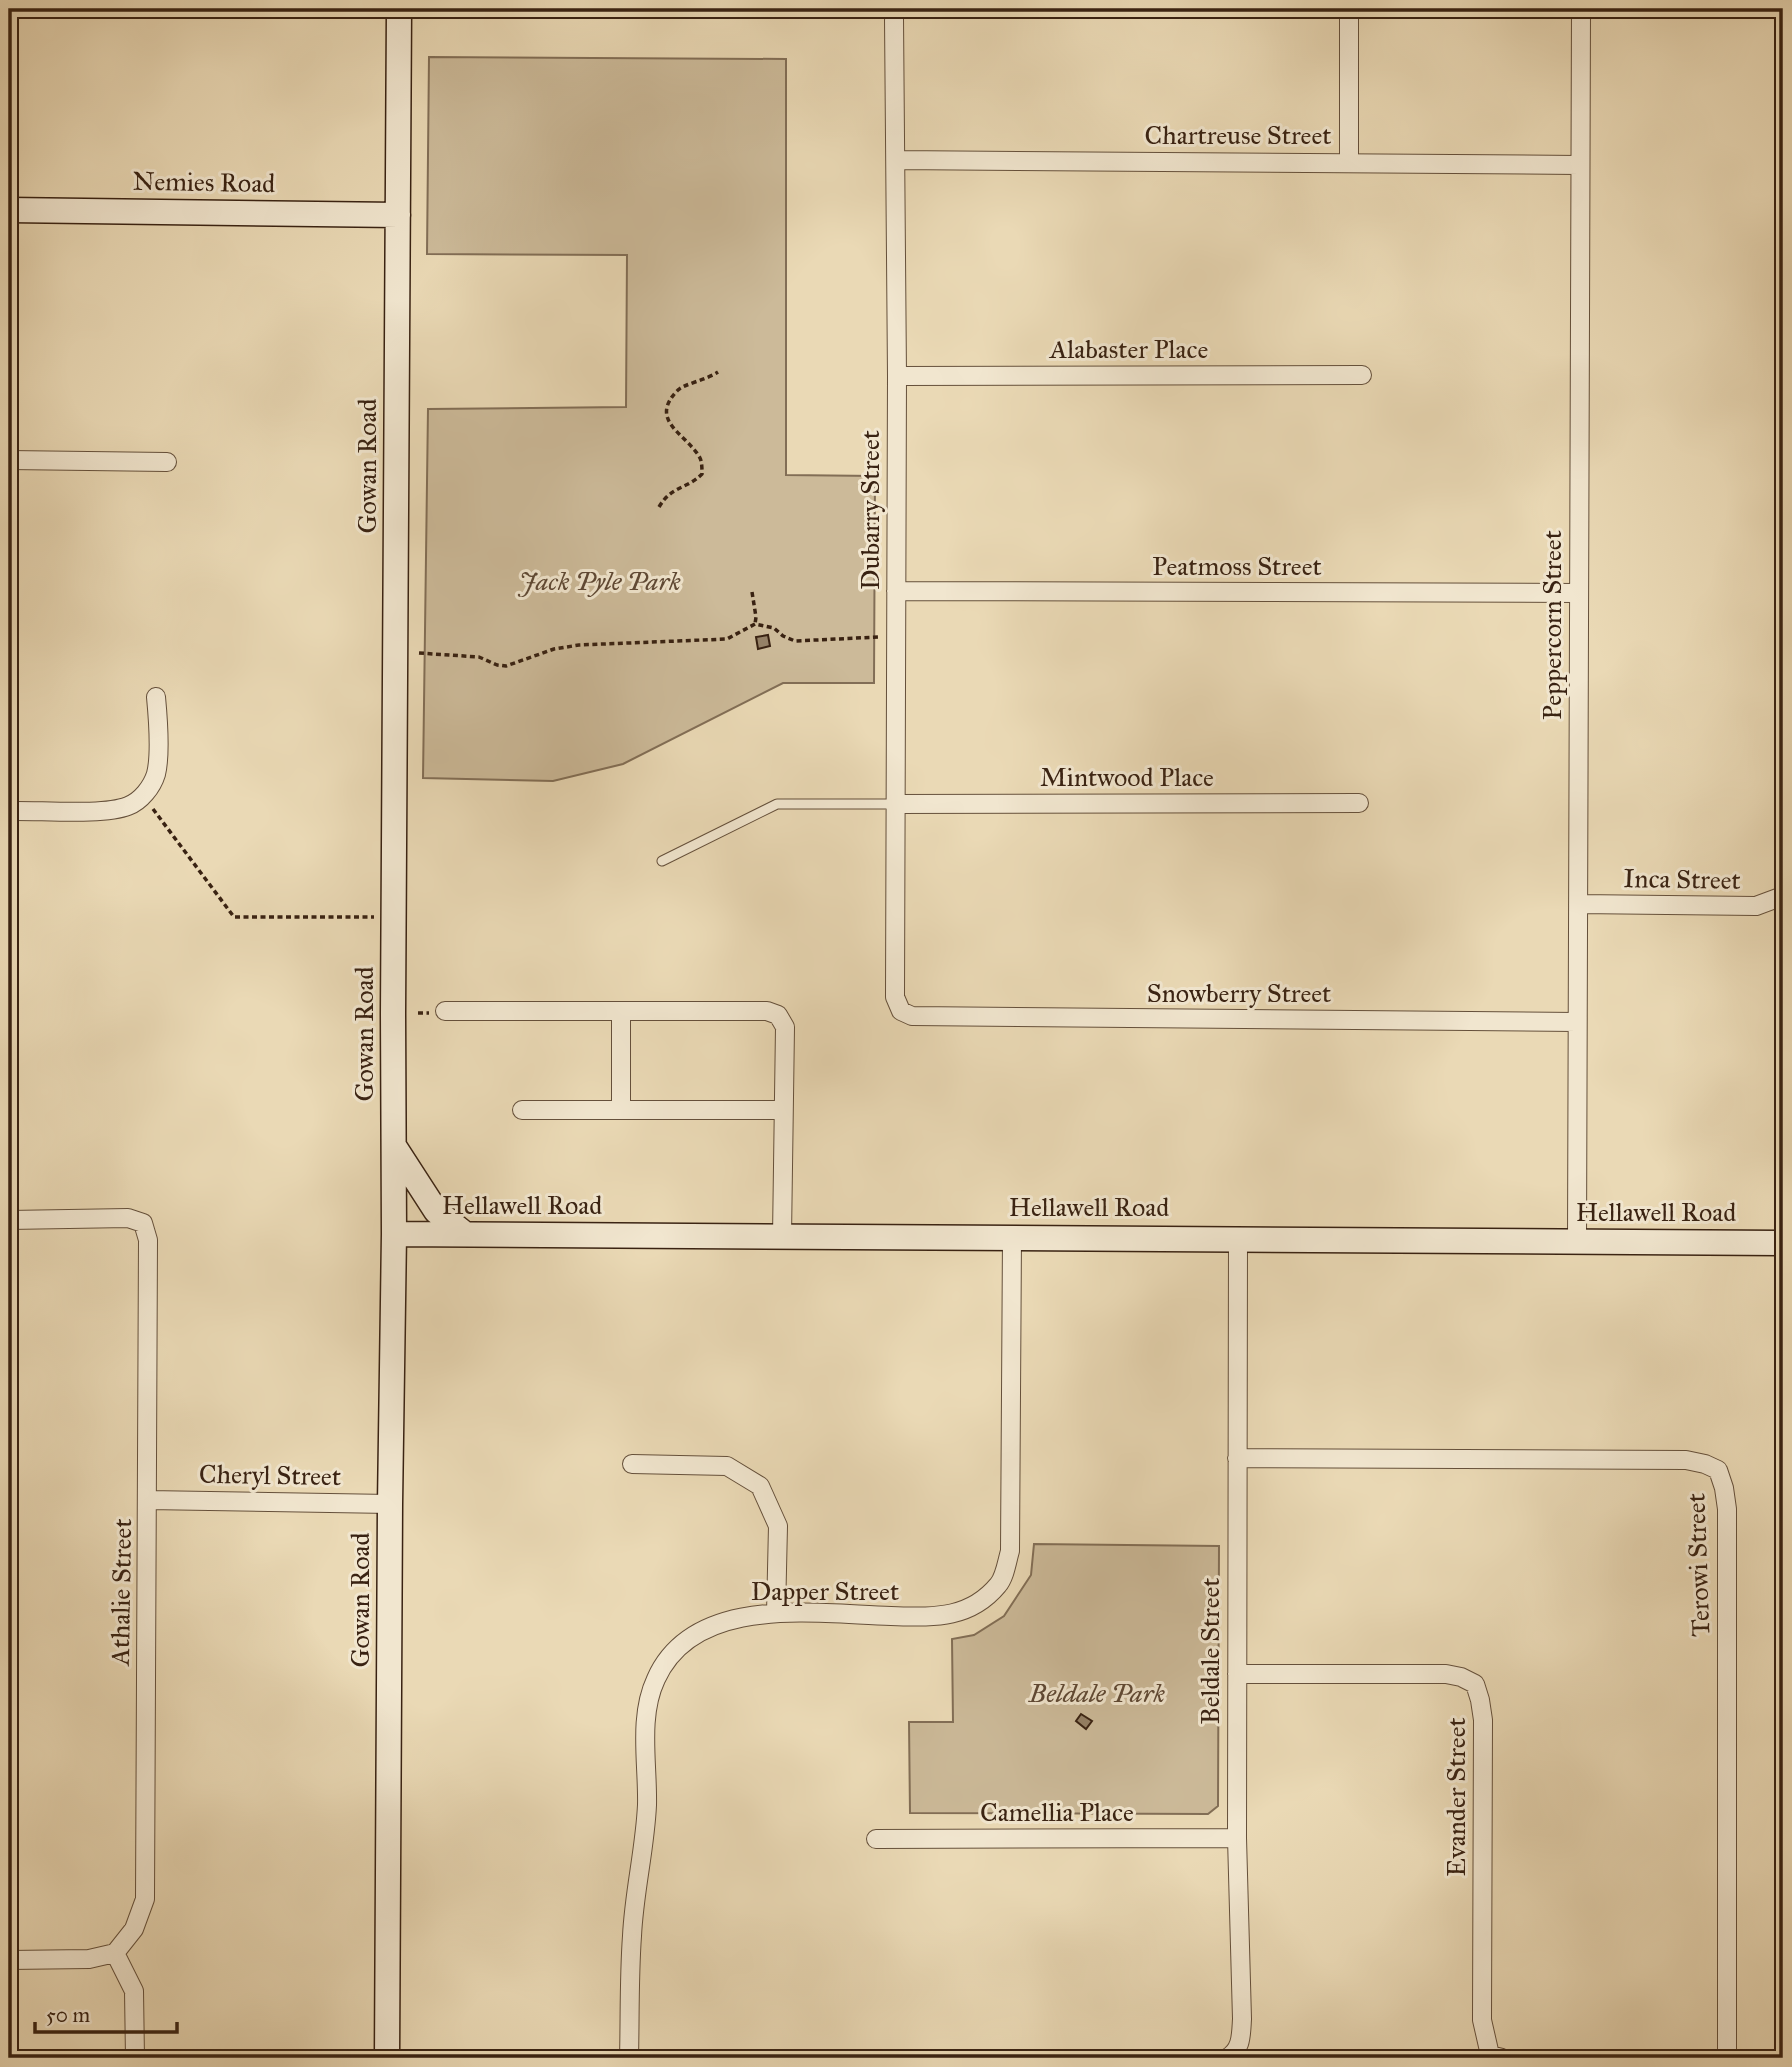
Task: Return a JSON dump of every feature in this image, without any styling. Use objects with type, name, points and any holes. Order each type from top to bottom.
[{"type":"main road","name":"Gowan Road","points":[[387,2058],[394,1234],[399,9]]},
{"type":"main road","name":"Nemies Road","points":[[9,210],[398,215]]},
{"type":"main road","points":[[394,1146],[436,1211],[465,1234]]},
{"type":"main road","name":"Hellawell Road","points":[[394,1234],[1783,1243]]},
{"type":"street","name":"Dubarry Street","points":[[892,9],[897,376],[895,997],[901,1011]]},
{"type":"street","points":[[1349,9],[1349,162]]},
{"type":"street","name":"Peppercorn Street","points":[[1577,1241],[1581,9]]},
{"type":"street","name":"Chartreuse Street","points":[[896,160],[1580,165]]},
{"type":"street","name":"Alabaster Place","points":[[897,376],[1362,375]]},
{"type":"street","points":[[9,460],[167,462]]},
{"type":"street","name":"Peatmoss Street","points":[[895,591],[1578,593]]},
{"type":"street","points":[[9,811],[113,810],[131,805],[144,796],[156,774],[156,698]]},
{"type":"street","name":"Mintwood Place","points":[[894,804],[1359,803]]},
{"type":"street","name":"Inca Street","points":[[1578,904],[1756,906],[1783,896]]},
{"type":"street","points":[[446,1011],[767,1011],[778,1015],[785,1027],[782,1237]]},
{"type":"street","points":[[621,1011],[621,1110]]},
{"type":"street","name":"Snowberry Street","points":[[901,1011],[912,1016],[1577,1022]]},
{"type":"street","points":[[522,1110],[783,1110]]},
{"type":"street","name":"Athalie Street","points":[[9,1220],[128,1219],[143,1223],[148,1240],[145,1899],[134,1929],[115,1953]]},
{"type":"street","name":"Dapper Street","points":[[629,2058],[632,1936],[647,1807],[647,1708],[656,1678],[677,1646],[703,1629],[740,1617],[776,1613],[939,1617],[972,1608],[1000,1584],[1010,1551],[1012,1237]]},
{"type":"street","name":"Beldale Street","points":[[1227,2058],[1232,2057],[1240,2044],[1242,2019],[1237,1838],[1238,1238]]},
{"type":"street","name":"Terowi Street","points":[[1237,1458],[1686,1460],[1718,1470],[1727,1509],[1727,2058]]},
{"type":"street","points":[[632,1464],[727,1466],[760,1486],[778,1526],[776,1613]]},
{"type":"street","name":"Cheryl Street","points":[[148,1500],[390,1504]]},
{"type":"street","name":"Evander Street","points":[[1237,1674],[1446,1674],[1475,1684],[1483,1720],[1482,2020],[1490,2055],[1502,2058]]},
{"type":"street","name":"Camellia Place","points":[[876,1839],[1237,1838]]},
{"type":"street","points":[[9,1960],[89,1959],[115,1953],[134,1991],[135,2058]]},
{"type":"lane","points":[[662,861],[777,803],[894,804]]},
{"type":"path","points":[[659,507],[667,494],[696,480],[702,474],[701,459],[671,427],[667,405],[679,388],[708,379],[718,372]]},
{"type":"path","points":[[752,592],[755,624]]},
{"type":"path","points":[[419,653],[479,657],[506,666],[554,649],[579,645],[727,639],[755,624],[774,628],[783,636],[794,640],[895,637]]},
{"type":"path","points":[[144,796],[234,918],[394,918]]},
{"type":"green space","name":"Jack Pyle Park","points":[[429,57],[786,59],[786,475],[875,476],[874,683],[783,683],[623,764],[553,781],[423,778],[428,409],[626,407],[627,255],[427,254]]},
{"type":"green space","name":"Beldale Park","points":[[1034,1544],[1219,1546],[1218,1806],[1208,1814],[910,1813],[909,1722],[953,1722],[952,1639],[974,1635],[1004,1616],[1031,1575]]},
{"type":"building","points":[[768,635],[770,646],[758,649],[756,637]]},
{"type":"building","points":[[1081,1714],[1092,1721],[1086,1729],[1076,1721]]}]
